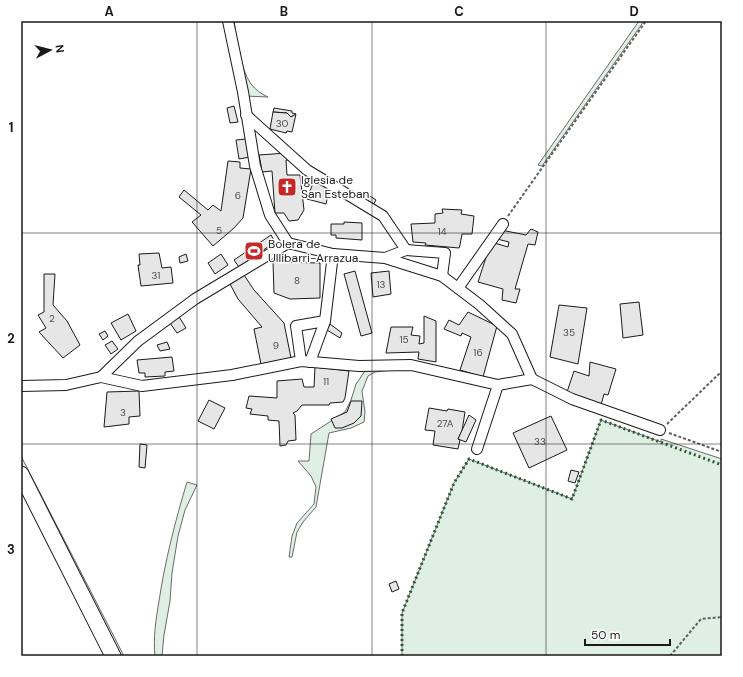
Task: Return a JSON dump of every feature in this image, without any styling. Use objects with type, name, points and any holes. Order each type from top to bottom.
[{"type":"street","points":[[228,21],[255,166],[270,215],[288,243],[333,254],[384,258],[442,276],[480,305],[512,334],[532,379]]},
{"type":"street","points":[[246,115],[307,170],[383,216],[406,250]]},
{"type":"street","points":[[458,288],[503,224]]},
{"type":"street","points":[[101,377],[138,341],[195,299],[288,243]]},
{"type":"street","points":[[384,258],[406,250],[445,253],[442,276]]},
{"type":"street","points":[[305,362],[325,321],[333,254]]},
{"type":"street","points":[[305,362],[296,326],[325,321]]},
{"type":"street","points":[[21,386],[66,385],[101,377],[142,386],[232,375],[305,362],[359,366],[411,364],[498,386],[532,379],[572,399],[660,430]]},
{"type":"street","points":[[477,449],[498,386]]},
{"type":"street","points":[[21,474],[113,656]]},
{"type":"path","points":[[503,224],[646,21]]},
{"type":"path","points":[[722,371],[660,430],[722,452]]},
{"type":"path","points":[[670,656],[701,619],[722,617]]},
{"type":"green space","points":[[231,21],[234,21],[240,54],[247,78],[257,90],[268,97],[245,96]]},
{"type":"green space","points":[[639,21],[644,21],[542,166],[538,165]]},
{"type":"green space","points":[[391,370],[375,372],[368,376],[362,391],[365,412],[364,422],[351,428],[329,433],[316,507],[303,522],[297,532],[292,557],[289,557],[292,536],[297,523],[314,504],[316,487],[311,476],[298,461],[309,461],[311,434],[345,412],[356,384],[365,371]]},
{"type":"green space","points":[[601,420],[661,442],[661,439],[722,459],[722,656],[402,656],[402,613],[454,483],[469,459],[572,499]]},
{"type":"green space","points":[[21,456],[124,656],[118,656],[21,463]]},
{"type":"green space","points":[[187,482],[197,485],[185,510],[178,536],[162,656],[155,656],[155,628],[161,586],[178,512]]},
{"type":"building","points":[[234,106],[238,122],[230,123],[227,108]]},
{"type":"building","points":[[274,108],[292,111],[292,113],[296,114],[291,117],[287,113],[273,112]]},
{"type":"building","points":[[273,112],[287,113],[291,117],[296,114],[292,132],[287,131],[286,133],[270,129]]},
{"type":"building","points":[[246,139],[250,157],[239,159],[236,140]]},
{"type":"building","name":"Iglesia de San Esteban","points":[[286,153],[292,160],[286,160],[287,175],[300,175],[304,210],[298,220],[289,221],[284,213],[275,213],[272,171],[262,172],[259,155]]},
{"type":"building","points":[[228,161],[240,162],[240,168],[251,169],[243,218],[213,246],[192,222],[201,215],[179,197],[184,190],[208,210],[213,205],[221,211]]},
{"type":"building","points":[[313,183],[330,186],[326,204],[307,199]]},
{"type":"building","points":[[365,194],[376,200],[372,207],[360,199]]},
{"type":"building","points":[[442,209],[462,210],[461,214],[474,216],[472,234],[462,234],[459,248],[425,245],[426,243],[413,242],[411,224],[435,223],[435,214],[443,213]]},
{"type":"building","points":[[344,222],[362,223],[362,240],[336,238],[336,235],[331,235],[331,224],[344,224]]},
{"type":"building","points":[[531,229],[538,232],[535,245],[528,244],[515,289],[520,289],[516,303],[502,300],[503,289],[478,282],[491,242],[508,247],[509,242],[497,239],[501,230],[526,235]]},
{"type":"building","name":"Bolera de Ullibarri-Arrazua","points":[[271,235],[275,242],[239,267],[234,260]]},
{"type":"building","points":[[159,253],[162,268],[171,267],[173,283],[141,286],[138,265],[140,265],[139,254]]},
{"type":"building","points":[[186,254],[188,261],[180,263],[179,257]]},
{"type":"building","points":[[221,254],[228,265],[215,274],[208,263]]},
{"type":"building","points":[[273,262],[320,263],[320,298],[290,299],[274,293]]},
{"type":"building","points":[[355,271],[372,333],[361,336],[344,274]]},
{"type":"building","points":[[389,271],[391,294],[373,297],[371,273]]},
{"type":"building","points":[[44,274],[55,274],[53,305],[67,321],[80,345],[63,358],[39,332],[46,328],[38,315],[44,312]]},
{"type":"building","points":[[244,275],[254,290],[284,323],[291,358],[261,364],[254,329],[262,327],[238,299],[230,284]]},
{"type":"building","points":[[639,302],[643,335],[623,338],[620,304]]},
{"type":"building","points":[[559,305],[587,308],[578,364],[550,357]]},
{"type":"building","points":[[468,312],[497,326],[483,377],[460,370],[471,337],[462,333],[461,336],[444,329],[449,320],[459,325]]},
{"type":"building","points":[[128,314],[136,331],[121,340],[111,323]]},
{"type":"building","points":[[178,315],[186,328],[177,333],[170,323]]},
{"type":"building","points":[[424,316],[436,321],[436,362],[418,359],[419,352],[386,353],[391,327],[413,327],[411,335],[420,336],[419,344],[424,343]]},
{"type":"building","points":[[330,324],[342,333],[340,338],[327,330]]},
{"type":"building","points":[[105,331],[108,336],[103,340],[99,334]]},
{"type":"building","points":[[112,341],[118,349],[111,354],[105,345]]},
{"type":"building","points":[[167,342],[170,349],[160,351],[157,345]]},
{"type":"building","points":[[172,357],[174,371],[165,372],[165,376],[145,377],[145,373],[139,373],[137,360]]},
{"type":"building","points":[[590,362],[616,369],[608,395],[604,394],[601,405],[567,392],[574,371],[589,376]]},
{"type":"building","points":[[315,367],[349,371],[345,398],[343,402],[330,403],[329,405],[302,405],[293,413],[295,415],[296,440],[288,441],[286,445],[280,446],[279,421],[268,420],[268,416],[250,414],[252,409],[246,408],[249,396],[277,398],[277,381],[302,379],[304,387],[314,387]]},
{"type":"building","points":[[139,391],[140,416],[129,417],[129,424],[104,427],[107,392]]},
{"type":"building","points":[[209,400],[225,408],[214,429],[198,421]]},
{"type":"building","points":[[351,401],[362,401],[361,416],[354,423],[342,428],[335,428],[331,419],[347,412]]},
{"type":"building","points":[[429,408],[465,412],[462,431],[458,439],[460,440],[458,449],[433,445],[435,431],[425,430]]},
{"type":"building","points":[[469,415],[476,420],[466,442],[458,439]]},
{"type":"building","points":[[551,416],[567,450],[529,468],[513,433]]},
{"type":"building","points":[[140,444],[147,445],[145,468],[139,467]]},
{"type":"building","points":[[571,470],[579,472],[575,483],[568,481]]},
{"type":"building","points":[[396,581],[399,589],[392,592],[389,584]]},
{"type":"hedge","points":[[402,656],[402,613],[454,483],[469,459],[572,499],[601,420],[722,465]]},
{"type":"place","name":"Iglesia de San Esteban","points":[[287,187]]},
{"type":"place","name":"Bolera de Ullibarri-Arrazua","points":[[254,251]]}]
